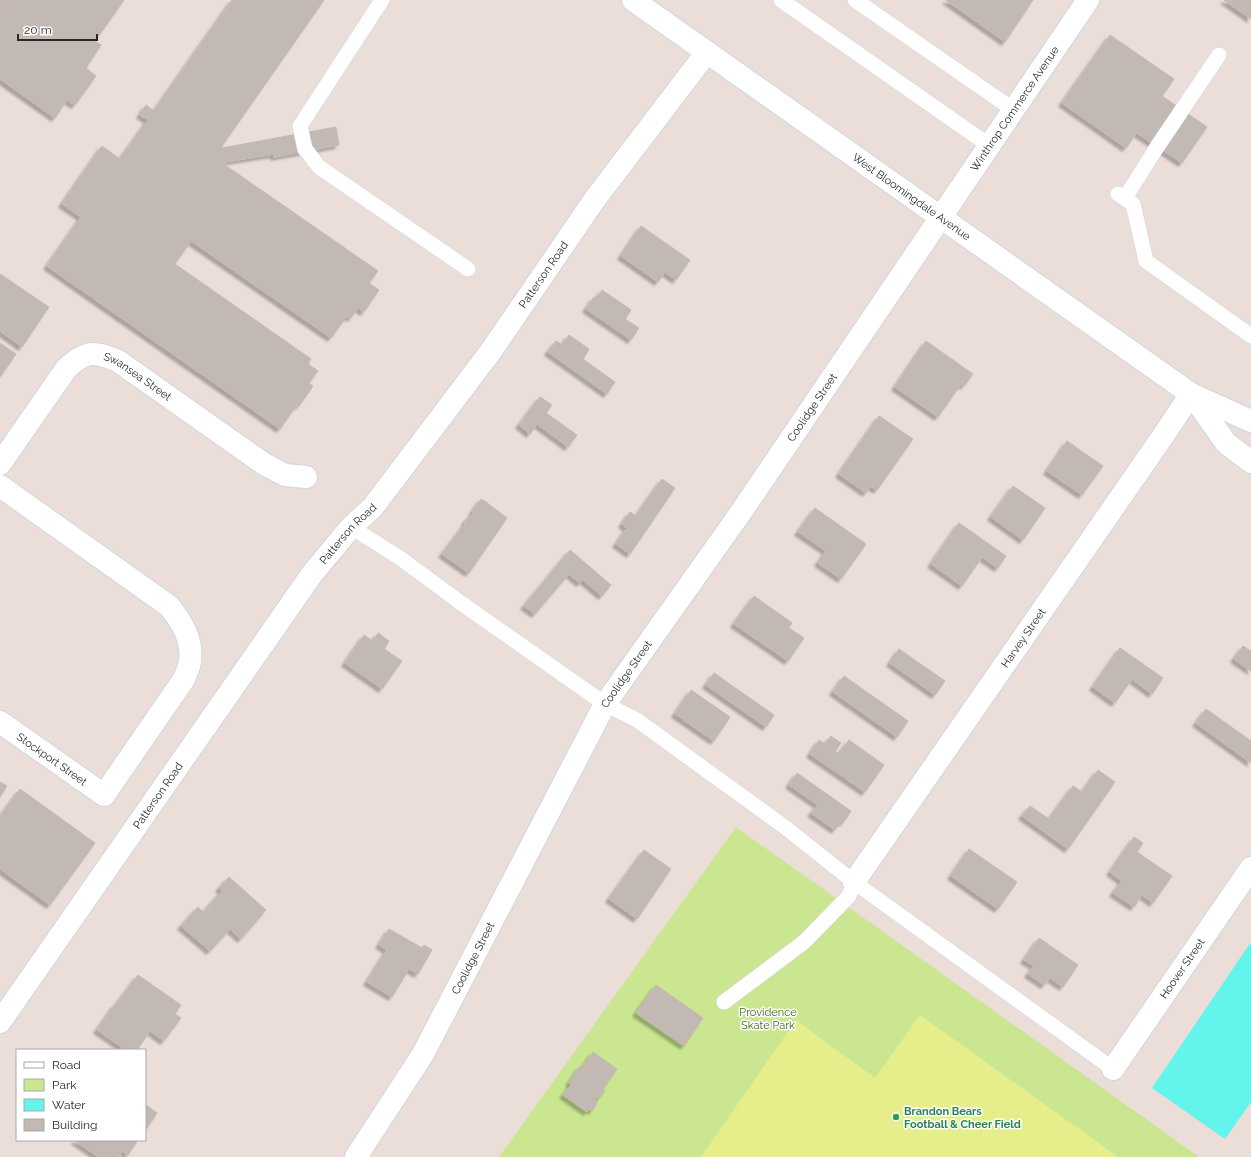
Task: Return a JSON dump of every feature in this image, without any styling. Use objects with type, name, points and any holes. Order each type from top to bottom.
[{"type":"street","name":"West Bloomingdale Avenue","points":[[633,0],[1191,394],[1251,421]]},
{"type":"street","name":"Winthrop Commerce Avenue","points":[[941,217],[1088,0]]},
{"type":"street","name":"Patterson Road","points":[[0,1022],[312,574],[351,528],[372,507],[486,357],[595,199],[707,52]]},
{"type":"street","name":"Coolidge Street","points":[[356,1157],[423,1054],[605,704],[739,515],[941,217]]},
{"type":"street","name":"Swansea Street","points":[[0,464],[66,368],[76,359],[89,354],[104,355],[118,361],[264,464],[285,475],[306,477]]},
{"type":"street","name":"West Bloomingdale Avenue","points":[[1191,394],[1226,443],[1251,462]]},
{"type":"street","name":"Harvey Street","points":[[854,882],[1191,394]]},
{"type":"street","name":"Stockport Street","points":[[0,486],[169,606],[182,622],[189,641],[190,661],[184,678],[104,794],[0,722]]},
{"type":"street","name":"Hoover Street","points":[[1113,1069],[1251,868]]},
{"type":"lane","points":[[382,0],[300,126],[305,149],[319,167],[468,269]]},
{"type":"lane","points":[[781,0],[990,146]]},
{"type":"lane","points":[[855,0],[1014,110]]},
{"type":"lane","points":[[1219,55],[1121,196],[1134,204],[1146,261],[1251,336]]},
{"type":"lane","points":[[351,528],[400,558],[461,603],[605,704],[644,725],[786,828],[854,882],[1113,1069]]},
{"type":"lane","points":[[724,1002],[804,942],[849,896],[854,882]]},
{"type":"green space","name":"Providence Skate Park","points":[[736,827],[1199,1157],[499,1157]]},
{"type":"green space","name":"Brandon Bears Football & Cheer Field","points":[[920,1015],[1118,1157],[701,1157],[796,1020],[875,1078]]},
{"type":"water","points":[[1251,942],[1251,1102],[1225,1139],[1152,1088]]},
{"type":"building","points":[[0,0],[124,0],[95,41],[101,45],[86,68],[96,76],[75,105],[67,100],[55,118],[0,79]]},
{"type":"building","points":[[232,0],[324,0],[222,146],[225,165],[378,271],[369,283],[379,290],[364,312],[358,308],[351,318],[347,316],[331,338],[191,241],[175,264],[311,359],[308,364],[318,371],[309,383],[313,386],[280,429],[47,266],[81,217],[62,204],[102,146],[120,159],[148,120],[140,115],[146,105],[154,111]]},
{"type":"building","points":[[946,0],[1033,0],[1005,42]]},
{"type":"building","points":[[1224,0],[1251,0],[1251,19]]},
{"type":"building","points":[[1110,35],[1174,79],[1126,148],[1062,103]]},
{"type":"building","points":[[1162,96],[1207,127],[1182,163],[1137,133]]},
{"type":"building","points":[[336,127],[339,145],[274,157],[274,154],[225,162],[222,148]]},
{"type":"building","points":[[641,226],[690,260],[676,280],[665,272],[658,282],[621,256]]},
{"type":"building","points":[[0,274],[49,307],[22,347],[0,331]]},
{"type":"building","points":[[602,290],[631,310],[625,319],[639,328],[631,340],[586,309],[594,297],[596,299]]},
{"type":"building","points":[[569,335],[589,349],[583,359],[615,382],[607,394],[548,352],[556,341],[562,345]]},
{"type":"building","points":[[926,341],[973,374],[964,386],[961,384],[938,417],[895,387]]},
{"type":"building","points":[[0,343],[16,354],[0,377]]},
{"type":"building","points":[[540,397],[552,405],[546,413],[577,435],[568,447],[537,424],[530,434],[519,425]]},
{"type":"building","points":[[879,416],[913,439],[877,490],[871,486],[866,493],[839,474]]},
{"type":"building","points":[[1067,441],[1103,466],[1082,495],[1047,471]]},
{"type":"building","points":[[662,479],[675,488],[630,554],[616,544],[627,528],[622,524],[630,512],[636,516]]},
{"type":"building","points":[[1013,486],[1045,508],[1023,540],[991,517]]},
{"type":"building","points":[[481,499],[507,518],[469,573],[442,554],[465,524],[466,520],[473,513],[472,512]]},
{"type":"building","points":[[815,508],[866,544],[841,579],[818,563],[826,551],[798,532]]},
{"type":"building","points":[[959,523],[1006,556],[998,568],[982,557],[962,586],[931,564]]},
{"type":"building","points":[[570,550],[611,585],[602,596],[583,580],[580,583],[569,574],[535,614],[524,606]]},
{"type":"building","points":[[754,596],[792,623],[789,628],[804,638],[788,661],[734,624]]},
{"type":"building","points":[[378,633],[389,641],[384,649],[402,661],[382,689],[345,663],[364,635],[373,641]]},
{"type":"building","points":[[1243,646],[1251,651],[1251,671],[1234,659]]},
{"type":"building","points":[[1120,648],[1163,678],[1152,694],[1132,679],[1115,703],[1093,687]]},
{"type":"building","points":[[899,649],[945,681],[935,695],[890,663]]},
{"type":"building","points":[[714,673],[774,715],[766,727],[706,685]]},
{"type":"building","points":[[844,676],[908,721],[897,737],[833,692]]},
{"type":"building","points":[[691,690],[730,717],[714,741],[675,714]]},
{"type":"building","points":[[1206,709],[1251,741],[1251,763],[1196,723]]},
{"type":"building","points":[[831,736],[841,743],[835,751],[839,754],[849,740],[884,765],[865,792],[810,754],[819,740],[825,744]]},
{"type":"building","points":[[1098,770],[1115,782],[1068,849],[1022,816],[1030,806],[1049,819],[1073,786],[1082,792]]},
{"type":"building","points":[[797,773],[851,811],[843,823],[841,821],[835,830],[811,813],[818,805],[789,785]]},
{"type":"building","points":[[0,782],[7,786],[0,797]]},
{"type":"building","points":[[20,789],[95,843],[50,905],[0,869],[0,817]]},
{"type":"building","points":[[1134,837],[1143,843],[1137,852],[1172,876],[1153,903],[1142,895],[1134,907],[1113,893],[1122,881],[1110,872]]},
{"type":"building","points":[[969,849],[1017,882],[998,909],[951,876]]},
{"type":"building","points":[[644,850],[671,869],[637,919],[609,899]]},
{"type":"building","points":[[229,877],[266,910],[241,939],[230,929],[210,951],[181,926],[198,907],[203,912],[222,891],[219,888]]},
{"type":"building","points":[[389,929],[422,948],[424,945],[432,950],[418,974],[409,969],[392,997],[367,982],[387,950],[379,945]]},
{"type":"building","points":[[1039,938],[1078,965],[1063,987],[1050,978],[1044,985],[1028,974],[1034,966],[1024,960]]},
{"type":"building","points":[[138,975],[181,1005],[175,1014],[181,1018],[164,1041],[150,1031],[138,1049],[125,1049],[97,1030],[115,1004],[116,1005]]},
{"type":"building","points":[[656,985],[703,1018],[684,1046],[636,1013]]},
{"type":"building","points":[[593,1052],[617,1069],[603,1089],[605,1091],[594,1101],[597,1103],[592,1111],[589,1109],[587,1112],[563,1095],[571,1085],[569,1083],[580,1066],[582,1068]]},
{"type":"building","points":[[146,1105],[157,1113],[146,1130]]},
{"type":"building","points":[[75,1141],[137,1141],[128,1155],[122,1151],[118,1157],[96,1157],[97,1156]]},
{"type":"place","name":"Brandon Bears Football & Cheer Field","points":[[896,1117]]}]
